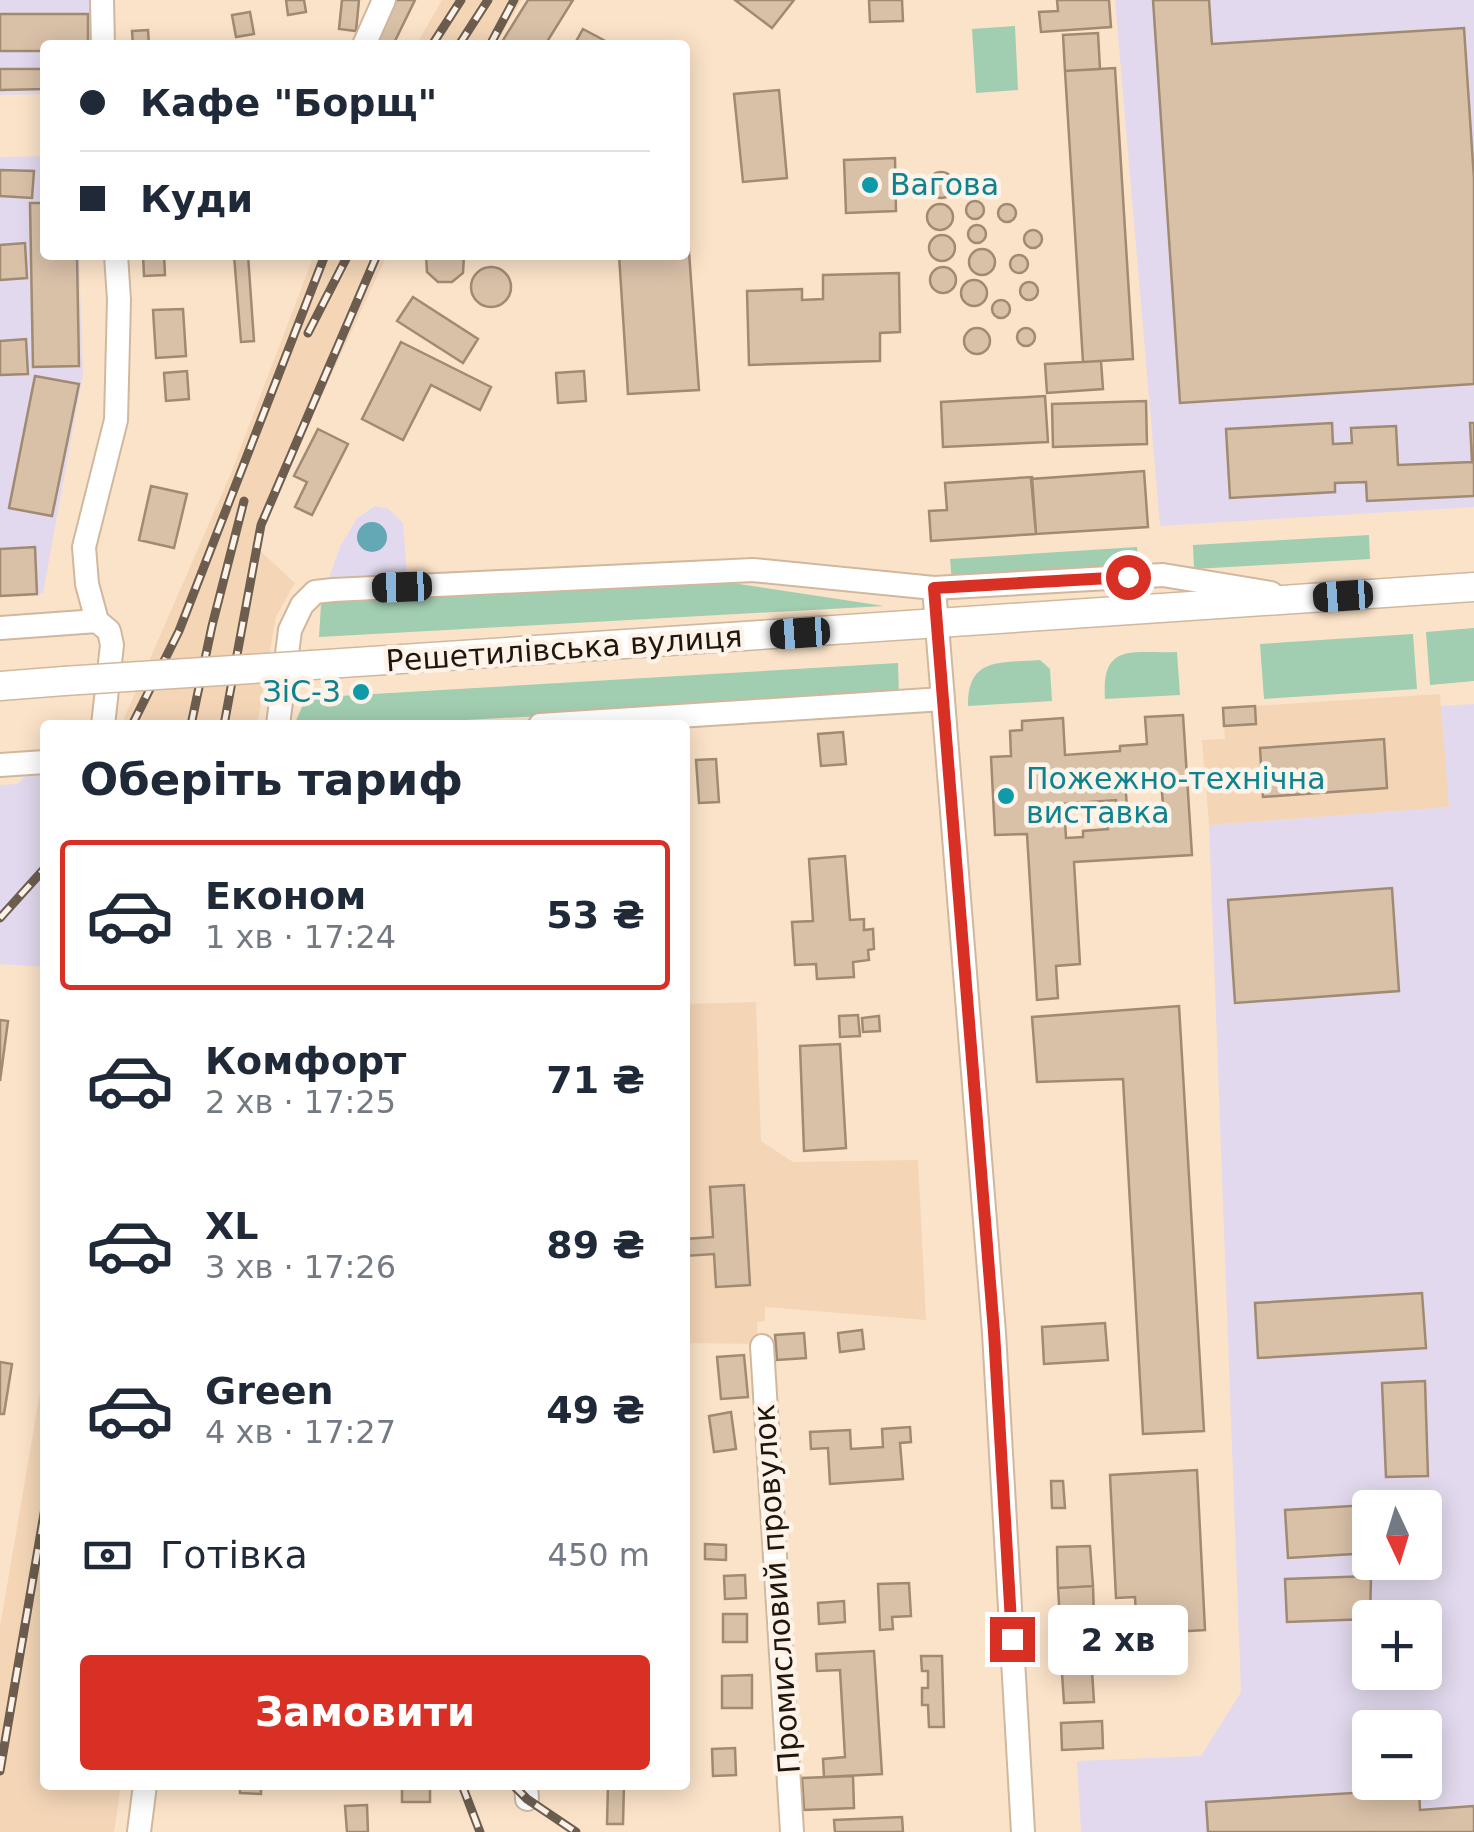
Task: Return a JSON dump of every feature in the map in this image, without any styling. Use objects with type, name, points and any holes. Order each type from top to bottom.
[{"type":"main road","name":"Решетилівська вулиця","points":[[0,686],[1474,587]]},
{"type":"street","points":[[102,0],[103,40]]},
{"type":"street","points":[[366,40],[384,0]]},
{"type":"street","points":[[104,720],[112,644],[108,631],[97,621],[87,584],[84,547],[116,420],[116,260]]},
{"type":"street","points":[[279,720],[290,630],[302,605],[315,592],[753,570],[934,588],[1163,576],[1306,598]]},
{"type":"street","points":[[934,588],[994,1332],[1023,1832]]},
{"type":"street","points":[[0,628],[97,621]]},
{"type":"street","points":[[615,720],[943,698]]},
{"type":"street","points":[[0,764],[40,762]]},
{"type":"street","name":"Промисловий провулок","points":[[762,1346],[792,1832]]},
{"type":"street","points":[[139,1832],[144,1790]]},
{"type":"shaded area","points":[[0,0],[95,0],[96,40],[40,40],[40,94],[0,95]]},
{"type":"shaded area","points":[[442,0],[522,0],[498,40],[419,40]]},
{"type":"shaded area","points":[[1115,0],[1474,0],[1474,507],[1160,526]]},
{"type":"shaded area","points":[[40,156],[40,260],[79,260],[83,374],[43,593],[0,596],[0,157]]},
{"type":"shaded area","points":[[312,260],[385,260],[262,525],[258,549],[295,583],[276,617],[258,720],[123,720],[231,473]]},
{"type":"shaded area","points":[[375,506],[389,509],[403,523],[407,575],[328,581],[340,547],[357,518]]},
{"type":"shaded area","points":[[1440,694],[1449,807],[1209,825],[1202,740],[1225,739],[1224,726],[1255,724],[1255,706]]},
{"type":"shaded area","points":[[1474,704],[1474,1832],[1081,1832],[1077,1761],[1201,1756],[1241,1692],[1209,825],[1448,807],[1441,706]]},
{"type":"shaded area","points":[[33,768],[40,772],[40,967],[0,964],[0,785],[17,784]]},
{"type":"shaded area","points":[[756,1002],[761,1141],[793,1162],[918,1160],[926,1320],[765,1307],[765,1321],[757,1322],[758,1344],[690,1343],[690,1004]]},
{"type":"shaded area","points":[[40,1392],[40,1790],[120,1790],[114,1832],[0,1832],[0,1627]]},
{"type":"green space","points":[[1015,26],[1018,90],[976,93],[972,29]]},
{"type":"green space","points":[[1369,535],[1370,559],[1194,569],[1193,545]]},
{"type":"green space","points":[[1137,547],[1139,569],[952,582],[950,559]]},
{"type":"green space","points":[[699,578],[884,606],[319,637],[321,605],[328,599]]},
{"type":"green space","points":[[1474,628],[1474,681],[1430,685],[1426,632]]},
{"type":"green space","points":[[1413,634],[1417,689],[1264,699],[1260,644]]},
{"type":"green space","points":[[1134,652],[1177,652],[1180,695],[1105,699],[1105,680],[1114,659]]},
{"type":"green space","points":[[1040,660],[1050,669],[1052,701],[968,706],[973,678],[980,670],[1000,663]]},
{"type":"green space","points":[[898,663],[899,696],[467,720],[296,720],[306,698]]},
{"type":"water","points":[[372,522],[382,527],[387,537],[382,547],[372,552],[362,547],[357,537],[362,527]]},
{"type":"building","points":[[286,0],[304,0],[306,12],[288,15]]},
{"type":"building","points":[[342,0],[359,0],[356,31],[339,29]]},
{"type":"building","points":[[396,0],[415,0],[395,40],[377,40]]},
{"type":"building","points":[[528,0],[573,0],[548,40],[503,40]]},
{"type":"building","points":[[735,0],[794,0],[772,28]]},
{"type":"building","points":[[869,0],[902,0],[903,21],[870,22]]},
{"type":"building","points":[[1057,0],[1109,0],[1111,27],[1041,32],[1039,12],[1058,11]]},
{"type":"building","points":[[1153,0],[1209,0],[1212,44],[1464,28],[1474,179],[1474,384],[1180,403]]},
{"type":"building","points":[[250,12],[254,34],[236,37],[232,15]]},
{"type":"building","points":[[0,14],[88,14],[88,40],[40,40],[40,51],[0,51]]},
{"type":"building","points":[[583,29],[604,40],[577,40]]},
{"type":"building","points":[[148,30],[149,40],[133,40],[132,31]]},
{"type":"building","points":[[1098,33],[1100,69],[1065,71],[1063,35]]},
{"type":"building","points":[[1115,68],[1133,359],[1083,362],[1065,71]]},
{"type":"building","points":[[0,69],[40,69],[40,89],[0,90]]},
{"type":"building","points":[[779,90],[787,178],[743,182],[734,94]]},
{"type":"building","name":"Вагова","points":[[895,158],[896,211],[846,213],[844,160]]},
{"type":"building","points":[[0,170],[34,171],[32,198],[0,196]]},
{"type":"building","points":[[941,172],[950,176],[954,185],[950,194],[941,198],[932,194],[928,185],[932,176]]},
{"type":"building","points":[[975,201],[984,210],[975,219],[966,210]]},
{"type":"building","points":[[30,203],[40,203],[40,260],[77,260],[79,366],[33,367]]},
{"type":"building","points":[[940,204],[949,208],[953,217],[949,226],[940,230],[931,226],[927,217],[931,208]]},
{"type":"building","points":[[1007,204],[1016,213],[1007,222],[998,213]]},
{"type":"building","points":[[977,225],[986,234],[977,243],[968,234]]},
{"type":"building","points":[[1033,230],[1042,239],[1033,248],[1024,239]]},
{"type":"building","points":[[942,235],[951,239],[955,248],[951,257],[942,261],[933,257],[929,248],[933,239]]},
{"type":"building","points":[[25,243],[27,278],[0,280],[0,245]]},
{"type":"building","points":[[982,249],[991,253],[995,262],[991,271],[982,275],[973,271],[969,262],[973,253]]},
{"type":"building","points":[[1019,255],[1028,264],[1019,273],[1010,264]]},
{"type":"building","points":[[143,260],[164,260],[165,275],[144,276]]},
{"type":"building","points":[[234,260],[248,260],[254,341],[241,342]]},
{"type":"building","points":[[426,260],[464,260],[463,273],[452,282],[438,282],[427,272]]},
{"type":"building","points":[[619,260],[690,260],[699,390],[628,394]]},
{"type":"building","points":[[491,267],[505,273],[511,287],[505,301],[491,307],[477,301],[471,287],[477,273]]},
{"type":"building","points":[[943,267],[952,271],[956,280],[952,289],[943,293],[934,289],[930,280],[934,271]]},
{"type":"building","points":[[899,273],[900,332],[880,333],[880,361],[749,365],[747,291],[802,289],[802,300],[823,299],[823,275]]},
{"type":"building","points":[[974,280],[983,284],[987,293],[983,302],[974,306],[965,302],[961,293],[965,284]]},
{"type":"building","points":[[1029,282],[1038,291],[1029,300],[1020,291]]},
{"type":"building","points":[[413,297],[478,339],[463,363],[397,321]]},
{"type":"building","points":[[1001,300],[1010,309],[1001,318],[992,309]]},
{"type":"building","points":[[183,309],[186,356],[156,358],[153,310]]},
{"type":"building","points":[[977,328],[986,332],[990,341],[986,350],[977,354],[968,350],[964,341],[968,332]]},
{"type":"building","points":[[1026,328],[1033,330],[1033,344],[1026,346],[1019,344],[1017,337],[1019,330]]},
{"type":"building","points":[[26,339],[28,374],[0,375],[0,341]]},
{"type":"building","points":[[401,342],[491,387],[480,410],[431,385],[403,440],[362,419]]},
{"type":"building","points":[[1101,361],[1103,389],[1047,393],[1045,364]]},
{"type":"building","points":[[187,371],[189,399],[166,401],[164,373]]},
{"type":"building","points":[[584,371],[586,401],[558,403],[556,373]]},
{"type":"building","points":[[35,376],[79,384],[52,516],[9,508]]},
{"type":"building","points":[[1045,396],[1048,442],[943,447],[941,402]]},
{"type":"building","points":[[1146,401],[1147,444],[1053,447],[1052,404]]},
{"type":"building","points":[[1332,423],[1333,444],[1352,443],[1351,428],[1396,426],[1398,465],[1472,462],[1470,423],[1474,423],[1474,496],[1367,501],[1366,482],[1335,483],[1335,492],[1230,498],[1226,429]]},
{"type":"building","points":[[318,429],[348,444],[312,515],[295,507],[307,482],[294,476]]},
{"type":"building","points":[[1144,471],[1148,527],[1036,534],[1031,479]]},
{"type":"building","points":[[1032,477],[1036,534],[931,541],[929,511],[947,510],[945,483]]},
{"type":"building","points":[[151,486],[187,494],[174,548],[139,540]]},
{"type":"building","points":[[35,547],[37,594],[0,596],[0,549]]},
{"type":"building","points":[[1255,706],[1256,724],[1224,726],[1223,708]]},
{"type":"building","points":[[1183,715],[1192,855],[1074,862],[1080,964],[1056,966],[1058,998],[1037,1000],[1027,834],[995,835],[991,757],[1011,756],[1010,731],[1022,730],[1022,721],[1063,718],[1065,755],[1120,751],[1120,746],[1147,744],[1145,717]],"holes":[[[1161,780],[1164,818],[1107,822],[1108,829],[1083,831],[1083,837],[1066,838],[1064,804],[1116,800],[1117,808],[1127,807],[1125,782]]]},
{"type":"building","points":[[843,732],[846,764],[821,766],[818,734]]},
{"type":"building","points":[[1384,739],[1387,788],[1263,797],[1260,748]]},
{"type":"building","points":[[716,759],[719,802],[699,803],[696,760]]},
{"type":"building","points":[[845,856],[850,920],[864,919],[864,930],[873,929],[874,949],[868,950],[869,960],[853,962],[854,977],[817,979],[816,964],[795,965],[792,922],[813,921],[809,859]]},
{"type":"building","points":[[1392,888],[1399,991],[1235,1003],[1228,900]]},
{"type":"building","points":[[1179,1006],[1204,1431],[1143,1434],[1123,1079],[1037,1082],[1032,1017]]},
{"type":"building","points":[[858,1015],[860,1036],[840,1037],[839,1016]]},
{"type":"building","points":[[879,1016],[880,1031],[863,1032],[862,1018]]},
{"type":"building","points":[[0,1020],[8,1021],[0,1081]]},
{"type":"building","points":[[840,1044],[846,1148],[804,1151],[800,1046]]},
{"type":"building","points":[[744,1185],[750,1285],[716,1287],[714,1254],[690,1256],[690,1239],[713,1237],[710,1187]]},
{"type":"building","points":[[1422,1293],[1426,1348],[1258,1358],[1255,1303]]},
{"type":"building","points":[[1105,1323],[1108,1360],[1044,1364],[1042,1327]]},
{"type":"building","points":[[862,1330],[864,1349],[840,1352],[838,1333]]},
{"type":"building","points":[[804,1333],[806,1358],[777,1360],[775,1335]]},
{"type":"building","points":[[744,1355],[748,1397],[721,1399],[717,1357]]},
{"type":"building","points":[[0,1362],[12,1364],[4,1414],[0,1414]]},
{"type":"building","points":[[1425,1381],[1428,1476],[1386,1477],[1382,1383]]},
{"type":"building","points":[[731,1412],[736,1449],[714,1452],[709,1416]]},
{"type":"building","points":[[910,1427],[911,1442],[900,1443],[903,1479],[830,1484],[828,1448],[811,1449],[810,1432],[850,1430],[851,1449],[883,1447],[882,1429]]},
{"type":"building","points":[[1197,1470],[1205,1630],[1137,1634],[1135,1597],[1116,1598],[1110,1475]]},
{"type":"building","points":[[1051,1481],[1063,1481],[1065,1508],[1052,1508]]},
{"type":"building","points":[[1352,1506],[1352,1554],[1288,1558],[1285,1510]]},
{"type":"building","points":[[705,1544],[726,1545],[726,1560],[705,1559]]},
{"type":"building","points":[[1090,1546],[1093,1586],[1058,1588],[1057,1547]]},
{"type":"building","points":[[745,1575],[746,1598],[725,1599],[724,1576]]},
{"type":"building","points":[[1352,1577],[1352,1580],[1371,1580],[1370,1600],[1352,1600],[1352,1620],[1287,1622],[1285,1579]]},
{"type":"building","points":[[909,1583],[911,1616],[892,1617],[893,1629],[880,1630],[878,1584]]},
{"type":"building","points":[[1093,1586],[1094,1617],[1060,1619],[1058,1588]]},
{"type":"building","points":[[844,1601],[845,1622],[819,1624],[818,1603]]},
{"type":"building","points":[[723,1614],[747,1614],[747,1642],[723,1642]]},
{"type":"building","points":[[1082,1618],[1084,1672],[1062,1673],[1060,1619]]},
{"type":"building","points":[[874,1651],[882,1774],[824,1777],[823,1759],[845,1757],[840,1670],[817,1671],[816,1654]]},
{"type":"building","points":[[921,1656],[942,1656],[944,1727],[929,1727],[928,1705],[922,1705],[928,1671],[922,1671]]},
{"type":"building","points":[[1092,1671],[1094,1702],[1064,1703],[1062,1673]]},
{"type":"building","points":[[752,1675],[752,1708],[722,1708],[722,1676]]},
{"type":"building","points":[[1102,1721],[1103,1748],[1062,1750],[1061,1723]]},
{"type":"building","points":[[735,1748],[736,1775],[713,1776],[712,1749]]},
{"type":"building","points":[[853,1776],[854,1808],[804,1810],[802,1778]]},
{"type":"building","points":[[240,1790],[261,1790],[261,1794]]},
{"type":"building","points":[[402,1790],[430,1790],[430,1802],[402,1802]]},
{"type":"building","points":[[608,1790],[624,1790],[623,1824],[607,1824]]},
{"type":"building","points":[[1352,1793],[1352,1800],[1420,1800],[1420,1810],[1474,1806],[1474,1832],[1208,1832],[1206,1802]]},
{"type":"building","points":[[367,1805],[368,1832],[347,1832],[345,1806]]},
{"type":"building","points":[[902,1817],[903,1832],[835,1832],[834,1820]]},
{"type":"railway","points":[[435,40],[461,0]]},
{"type":"railway","points":[[462,40],[488,0]]},
{"type":"railway","points":[[493,40],[514,0]]},
{"type":"railway","points":[[134,720],[179,631],[323,260]]},
{"type":"railway","points":[[308,333],[345,260]]},
{"type":"railway","points":[[225,720],[261,525],[375,260]]},
{"type":"railway","points":[[192,720],[244,501]]},
{"type":"railway","points":[[0,918],[40,874]]},
{"type":"railway","points":[[0,1771],[40,1537]]},
{"type":"railway","points":[[464,1790],[480,1832]]},
{"type":"railway","points":[[518,1790],[576,1832]]},
{"type":"place","name":"Вагова","points":[[870,185]]},
{"type":"place","name":"ЗіС-3","points":[[361,692]]},
{"type":"place","name":"Пожежно-технічна виставка","points":[[1006,796]]},
{"type":"route","points":[[1012,1639],[994,1332],[934,588],[1128,577]]}]
